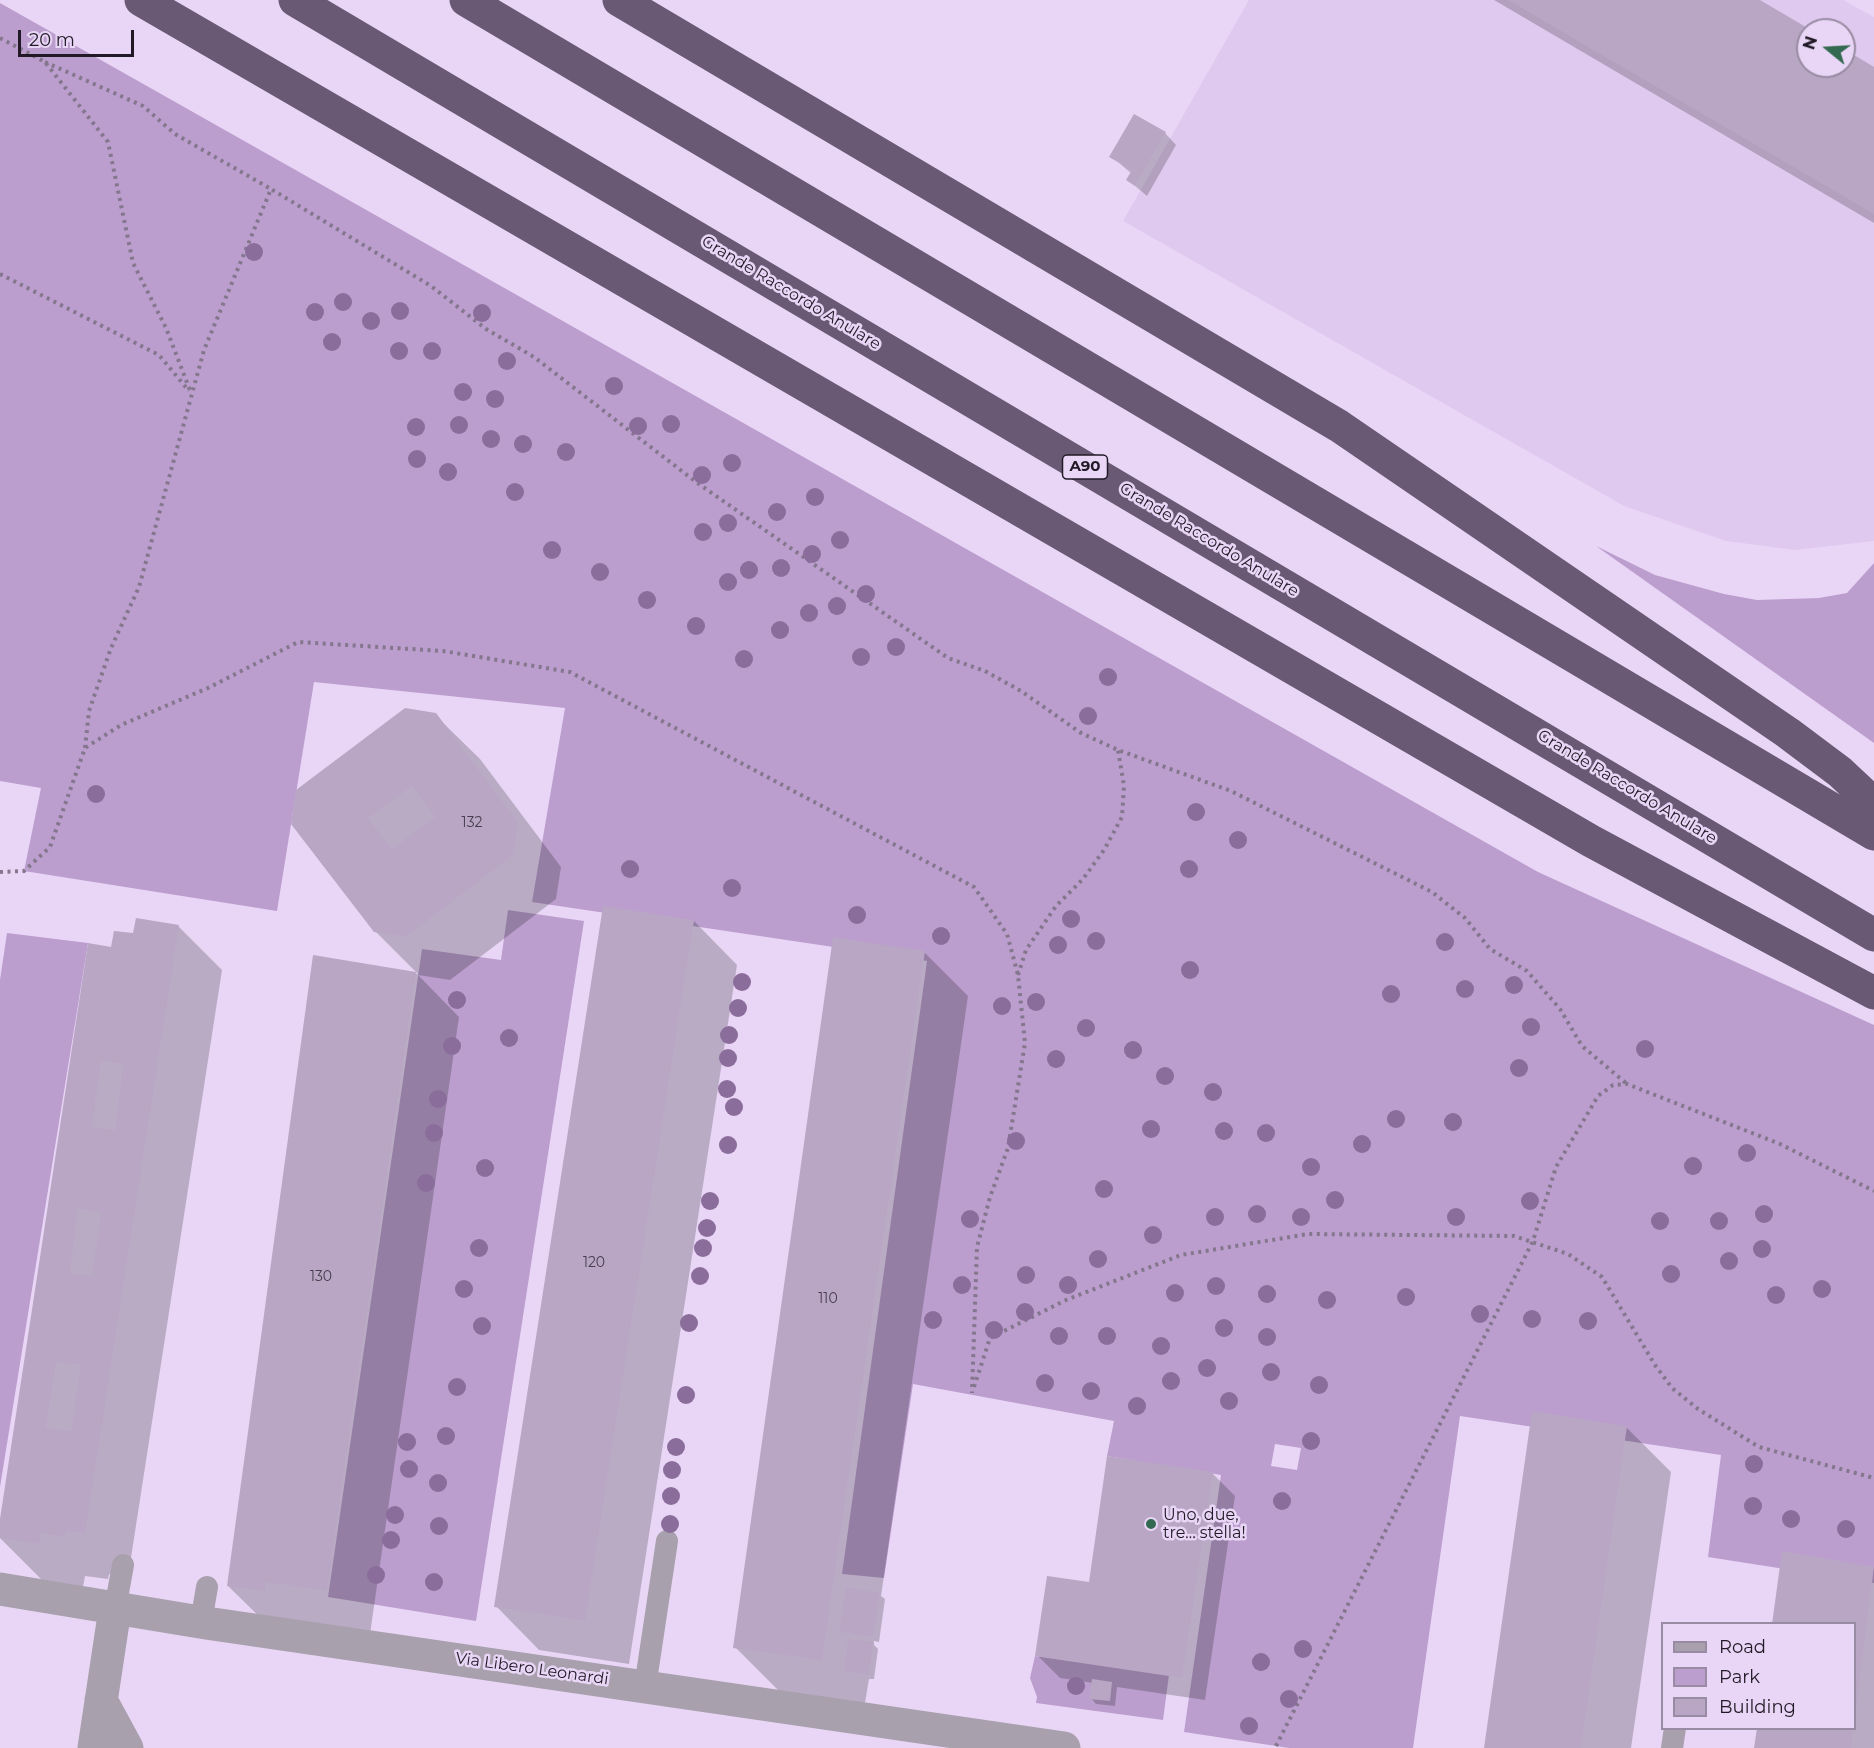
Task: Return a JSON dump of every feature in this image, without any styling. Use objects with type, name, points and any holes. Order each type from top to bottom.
[{"type":"highway","points":[[141,0],[1591,841],[1874,993]]},
{"type":"highway","name":"Grande Raccordo Anulare","points":[[295,0],[1874,935]]},
{"type":"highway","points":[[466,0],[1874,834]]},
{"type":"highway","points":[[619,0],[1339,426],[1788,733],[1840,772],[1874,804]]},
{"type":"street","name":"Via Libero Leonardi","points":[[0,1589],[201,1622],[1064,1748]]},
{"type":"street","points":[[94,1748],[115,1609]]},
{"type":"street","points":[[101,1700],[127,1748]]},
{"type":"lane","points":[[645,1687],[667,1541]]},
{"type":"lane","points":[[115,1609],[123,1565]]},
{"type":"lane","points":[[201,1622],[207,1587]]},
{"type":"lane","points":[[1672,1748],[1675,1730]]},
{"type":"path","points":[[0,38],[45,62],[143,106],[175,134],[431,286],[486,329],[534,357],[696,482],[911,635],[948,658],[985,671],[1021,692],[1081,733],[1119,750],[1231,791],[1432,892],[1465,918],[1490,949],[1527,971],[1560,1009],[1582,1046],[1627,1084],[1780,1144],[1874,1191]]},
{"type":"path","points":[[45,62],[108,142],[134,263],[166,328],[191,394]]},
{"type":"path","points":[[0,872],[24,872],[50,847],[85,748],[89,711],[111,648],[139,586],[204,350],[271,189]]},
{"type":"path","points":[[0,274],[159,355],[191,394]]},
{"type":"path","points":[[85,748],[121,725],[208,688],[298,642],[443,651],[570,672],[974,887],[1007,934],[1018,975],[1025,1043],[1008,1148],[990,1197],[976,1247],[972,1393],[990,1338],[1066,1300],[1181,1255],[1308,1234],[1514,1236],[1568,1254],[1602,1277],[1672,1388],[1698,1408],[1759,1447],[1874,1479]]},
{"type":"path","points":[[1018,975],[1026,950],[1056,906],[1083,879],[1104,850],[1122,817],[1124,786],[1119,750]]},
{"type":"path","points":[[1276,1746],[1533,1241],[1556,1167],[1572,1136],[1598,1096],[1613,1085],[1627,1084]]},
{"type":"shaded area","points":[[1249,0],[1843,0],[1874,17],[1874,541],[1795,550],[1726,541],[1624,506],[1123,221]]},
{"type":"green space","points":[[0,3],[1538,872],[1874,1025],[1874,1583],[1708,1557],[1721,1455],[1460,1416],[1413,1748],[1289,1748],[1184,1732],[1221,1475],[1107,1456],[1114,1421],[913,1384],[884,1578],[842,1574],[927,961],[532,902],[565,708],[314,682],[277,911],[24,871],[41,788],[0,781]],"holes":[[[1275,1444],[1301,1448],[1297,1470],[1271,1466]]]},
{"type":"green space","points":[[1596,546],[1655,575],[1724,594],[1757,600],[1819,598],[1847,593],[1874,563],[1874,743]]},
{"type":"green space","points":[[508,910],[584,921],[476,1621],[328,1597],[422,949],[501,960]]},
{"type":"green space","points":[[7,933],[88,943],[0,1487],[0,980]]},
{"type":"green space","points":[[1035,1656],[1169,1675],[1163,1720],[1036,1703],[1037,1697],[1030,1678]]},
{"type":"building","points":[[1508,0],[1760,0],[1796,21],[1796,78],[1856,78],[1856,56],[1874,67],[1874,214]]},
{"type":"building","points":[[1134,114],[1166,132],[1135,186],[1126,180],[1132,170],[1109,157]]},
{"type":"building","points":[[405,708],[436,713],[518,822],[513,855],[406,937],[374,932],[291,824],[296,790]],"holes":[[[412,786],[435,817],[392,849],[368,818]]]},
{"type":"building","points":[[603,906],[694,920],[585,1621],[494,1607]]},
{"type":"building","points":[[136,918],[179,925],[85,1534],[66,1531],[65,1537],[41,1533],[40,1544],[0,1538],[0,1519],[88,943],[111,947],[114,931],[133,933]],"holes":[[[101,1061],[123,1064],[115,1130],[92,1127]],[[78,1209],[101,1212],[92,1276],[70,1273]],[[56,1362],[81,1365],[71,1431],[46,1428]]]},
{"type":"building","points":[[833,937],[925,951],[822,1660],[733,1648]]},
{"type":"building","points":[[313,955],[416,972],[327,1591],[265,1582],[265,1591],[227,1586]]},
{"type":"building","points":[[1532,1411],[1627,1426],[1581,1748],[1484,1748]]},
{"type":"building","name":"Uno, due, tre... stella!","points":[[1107,1456],[1213,1472],[1182,1678],[1035,1656],[1047,1576],[1089,1582]]},
{"type":"building","points":[[1782,1551],[1874,1567],[1856,1710],[1856,1622],[1772,1622]]},
{"type":"building","points":[[846,1587],[880,1593],[873,1637],[839,1632]]},
{"type":"building","points":[[848,1639],[873,1642],[869,1675],[844,1671]]},
{"type":"building","points":[[1092,1679],[1112,1682],[1110,1701],[1089,1699]]},
{"type":"building","points":[[1757,1730],[1853,1730],[1851,1748],[1754,1748]]},
{"type":"place","name":"Uno, due, tre... stella!","points":[[1151,1524]]}]
